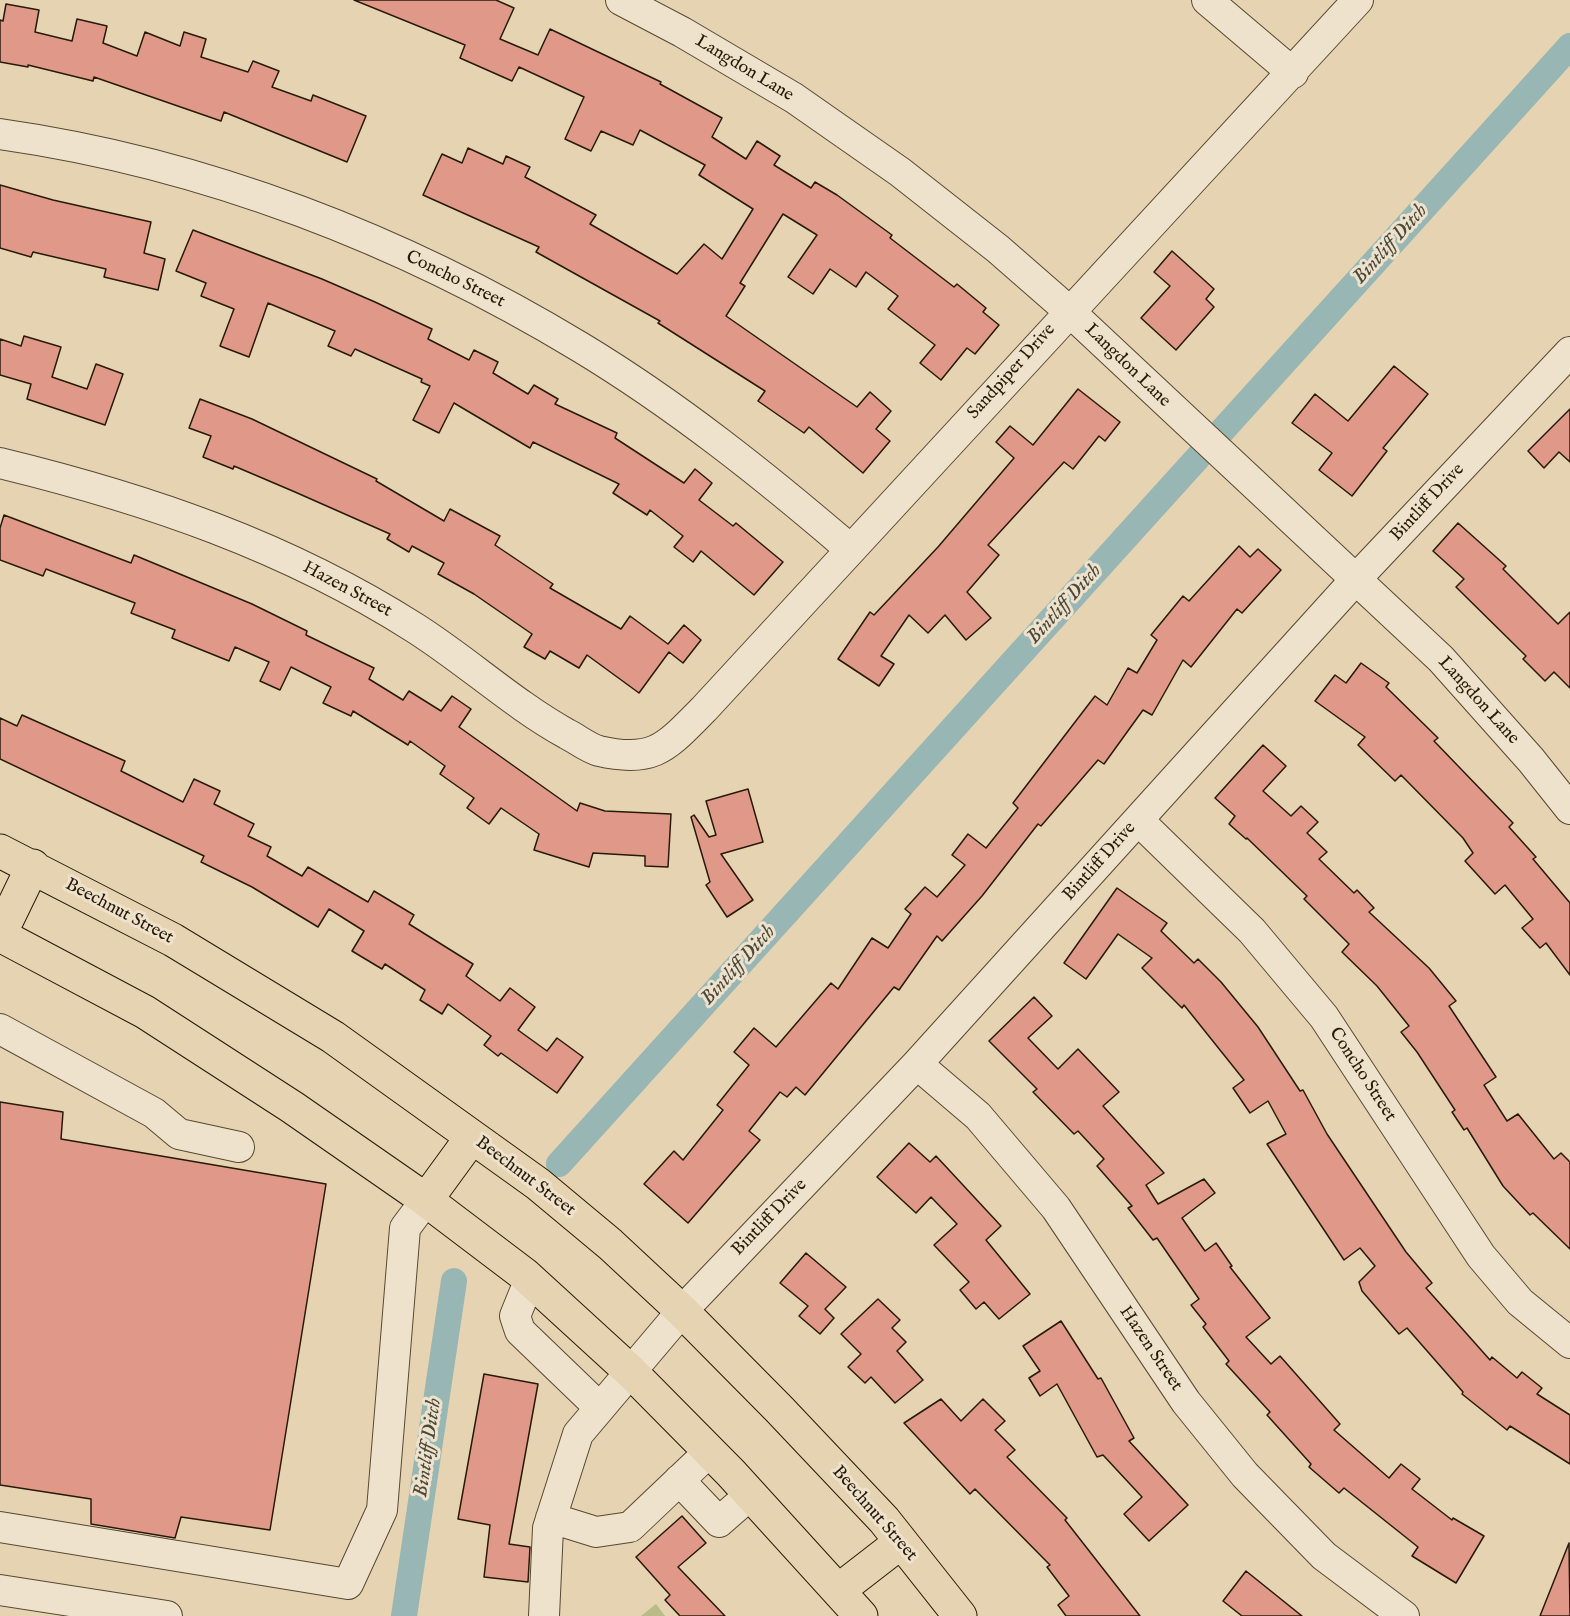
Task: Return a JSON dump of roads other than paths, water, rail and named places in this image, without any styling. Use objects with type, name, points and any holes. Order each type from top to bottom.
[{"type":"main road","name":"Beechnut Street","points":[[0,851],[173,940],[333,1037],[538,1184],[601,1236],[682,1311],[779,1409],[884,1520],[960,1616]]},
{"type":"main road","points":[[33,866],[0,935],[145,1012],[292,1107],[426,1200],[530,1280],[631,1372],[710,1451],[861,1616]]},
{"type":"main road","points":[[426,1200],[472,1137]]},
{"type":"main road","points":[[839,1590],[901,1542]]},
{"type":"street","name":"Langdon Lane","points":[[621,0],[794,98],[900,172],[998,249],[1068,311],[1441,659],[1531,760],[1570,809]]},
{"type":"street","points":[[1207,0],[1293,73]]},
{"type":"street","name":"Sandpiper Drive","points":[[668,745],[1068,311],[1293,73],[1358,0]]},
{"type":"street","name":"Concho Street","points":[[0,134],[124,156],[194,174],[295,210],[398,252],[492,296],[582,348],[685,418],[772,482],[850,549]]},
{"type":"street","name":"Bintliff Drive","points":[[544,1616],[548,1528],[578,1434],[682,1311],[917,1064],[1356,579],[1570,352]]},
{"type":"street","name":"Hazen Street","points":[[0,463],[152,504],[247,539],[328,578],[414,627],[470,664],[542,720],[597,751],[640,757],[668,745]]},
{"type":"street","name":"Concho Street","points":[[1138,820],[1252,931],[1324,1017],[1481,1256],[1520,1302],[1570,1342]]},
{"type":"street","points":[[0,1029],[154,1113],[179,1134],[239,1147]]},
{"type":"street","name":"Hazen Street","points":[[917,1064],[978,1116],[1056,1208],[1186,1402],[1245,1475],[1324,1556],[1404,1616]]},
{"type":"street","points":[[0,1527],[348,1584],[382,1510],[405,1228],[426,1200]]},
{"type":"street","points":[[530,1280],[515,1316],[520,1331],[600,1408]]},
{"type":"street","points":[[551,1518],[596,1532],[630,1527],[710,1451]]},
{"type":"street","points":[[679,1480],[720,1522],[751,1494]]},
{"type":"street","points":[[0,1590],[29,1605],[167,1616]]},
{"type":"waterway","name":"Bintliff Ditch","points":[[559,1164],[1570,46]]},
{"type":"waterway","name":"Bintliff Ditch","points":[[404,1616],[454,1281]]}]
